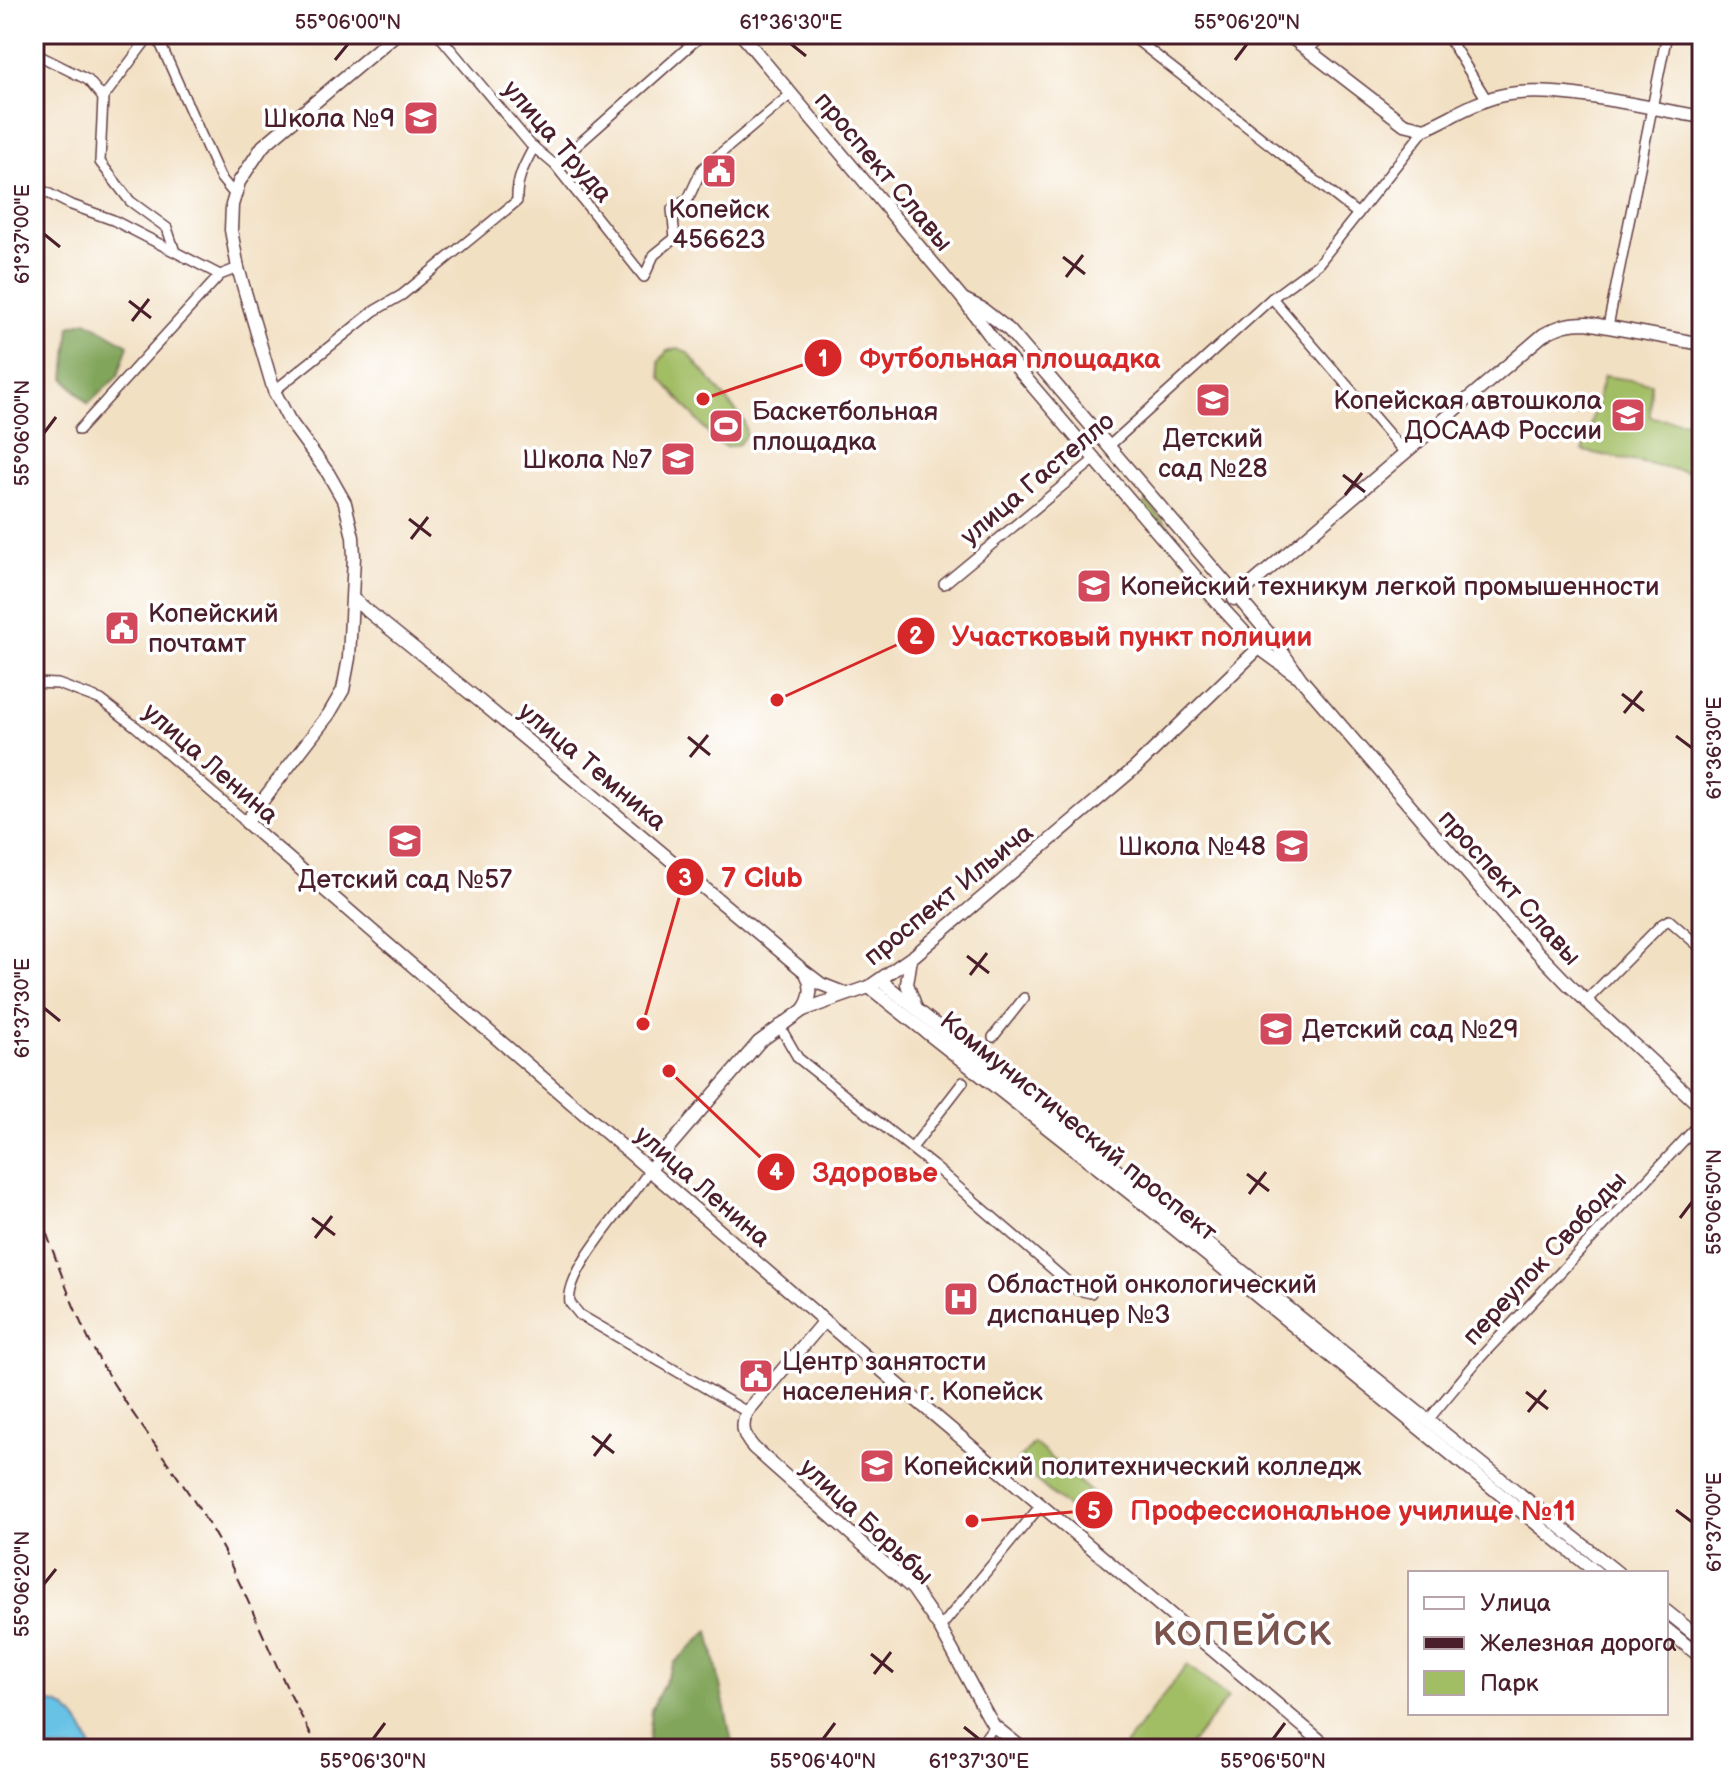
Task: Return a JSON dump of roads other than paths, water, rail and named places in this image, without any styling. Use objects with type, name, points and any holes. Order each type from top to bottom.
[{"type":"street","points":[[174,249],[167,228],[130,201],[100,162],[103,98],[154,34],[220,177],[234,194]]},
{"type":"street","points":[[246,822],[329,714],[343,690],[349,658],[353,599],[353,537],[345,503],[328,473],[289,420],[274,391],[238,268],[231,230],[234,194],[250,162],[263,146],[396,34]]},
{"type":"street","name":"улица Труда","points":[[438,34],[534,147],[555,165],[644,277],[654,255],[675,238],[672,209],[688,199],[702,169],[791,94]]},
{"type":"street","points":[[555,165],[703,34]]},
{"type":"street","name":"проспект Славы","points":[[741,34],[963,299],[994,341],[1223,609],[1259,648],[1301,679]]},
{"type":"street","points":[[1129,34],[1358,214]]},
{"type":"street","points":[[1287,34],[1404,124],[1425,129]]},
{"type":"street","points":[[1307,49],[1326,34]]},
{"type":"street","points":[[1446,34],[1487,100]]},
{"type":"street","points":[[1608,326],[1667,34]]},
{"type":"street","points":[[34,53],[88,80],[103,98]]},
{"type":"street","name":"улица Гастелло","points":[[944,584],[1095,459],[1272,298],[1318,264],[1425,129],[1487,100],[1527,92],[1562,93],[1702,117]]},
{"type":"street","points":[[274,391],[374,311],[402,295],[517,201],[516,187],[534,147]]},
{"type":"street","points":[[34,186],[174,249],[220,275]]},
{"type":"street","points":[[79,430],[220,275],[238,268]]},
{"type":"street","points":[[1272,298],[1405,453]]},
{"type":"street","name":"проспект Славы","points":[[963,299],[981,308],[1009,330],[1238,596],[1301,679],[1518,932],[1586,1001],[1702,1108]]},
{"type":"street","points":[[1223,609],[1543,335],[1570,323],[1608,326],[1702,344]]},
{"type":"street","points":[[1136,507],[1151,495]]},
{"type":"street","name":"улица Темника","points":[[353,599],[804,971],[832,990],[844,993]]},
{"type":"street","name":"проспект Ильича","points":[[747,1412],[580,1315],[570,1303],[570,1291],[598,1238],[638,1189],[650,1169],[759,1042],[803,1010],[874,983],[911,958],[1136,767],[1271,636]]},
{"type":"street","name":"улица Ленина","points":[[34,683],[58,684],[101,700],[135,726],[824,1321],[1330,1749]]},
{"type":"street","points":[[1586,1001],[1669,920],[1702,949]]},
{"type":"street","points":[[911,958],[907,984],[919,1011]]},
{"type":"street","points":[[803,1010],[811,996],[811,986],[804,971]]},
{"type":"street","points":[[874,983],[919,1011],[1159,1210]]},
{"type":"street","name":"Коммунистический проспект","points":[[874,983],[1424,1424],[1595,1571]]},
{"type":"street","points":[[993,1037],[1024,998]]},
{"type":"street","points":[[779,1025],[798,1058],[912,1148],[1077,1290],[1091,1293]]},
{"type":"street","points":[[912,1148],[963,1082]]},
{"type":"street","name":"переулок Свободы","points":[[1424,1424],[1477,1361],[1702,1121]]},
{"type":"street","points":[[747,1412],[824,1321]]},
{"type":"street","name":"улица Борьбы","points":[[747,1412],[743,1429],[754,1448],[913,1589],[940,1628],[994,1726],[1023,1749]]},
{"type":"street","points":[[1424,1424],[1615,1571]]},
{"type":"street","points":[[940,1628],[1041,1505]]},
{"type":"street","points":[[1668,1613],[1702,1640]]},
{"type":"street","points":[[1668,1631],[1702,1658]]},
{"type":"street","points":[[977,1749],[994,1726]]},
{"type":"water","points":[[34,1698],[66,1709],[82,1728],[92,1749],[34,1749]]},
{"type":"railway","points":[[34,1199],[91,1344],[115,1386],[218,1541],[292,1698],[320,1749]]},
{"type":"place","name":"Школа №9","points":[[421,118]]},
{"type":"place","name":"Копейск 456623","points":[[719,171]]},
{"type":"place","name":"Футбольная площадка","points":[[703,399]]},
{"type":"place","name":"Детский сад №28","points":[[1213,400]]},
{"type":"place","name":"Копейская автошкола ДОСААФ России","points":[[1628,415]]},
{"type":"place","name":"Баскетбольная площадка","points":[[726,426]]},
{"type":"place","name":"Школа №7","points":[[678,459]]},
{"type":"place","name":"Копейский техникум легкой промышенности","points":[[1094,586]]},
{"type":"place","name":"Копейский почтамт","points":[[122,628]]},
{"type":"place","name":"Участковый пункт полиции","points":[[777,700]]},
{"type":"place","name":"Детский сад №57","points":[[405,841]]},
{"type":"place","name":"Школа №48","points":[[1292,846]]},
{"type":"place","name":"7 Club","points":[[643,1024]]},
{"type":"place","name":"Детский сад №29","points":[[1276,1029]]},
{"type":"place","name":"Здоровье","points":[[669,1071]]},
{"type":"place","name":"Областной онкологический диспанцер №3","points":[[961,1299]]},
{"type":"place","name":"Центр занятости населения г. Копейск","points":[[756,1376]]},
{"type":"place","name":"Копейский политехнический колледж","points":[[877,1466]]},
{"type":"place","name":"Профессиональное училище №11","points":[[972,1521]]},
{"type":"district","name":"КОПЕЙСК","points":[[1243,1633]]}]
